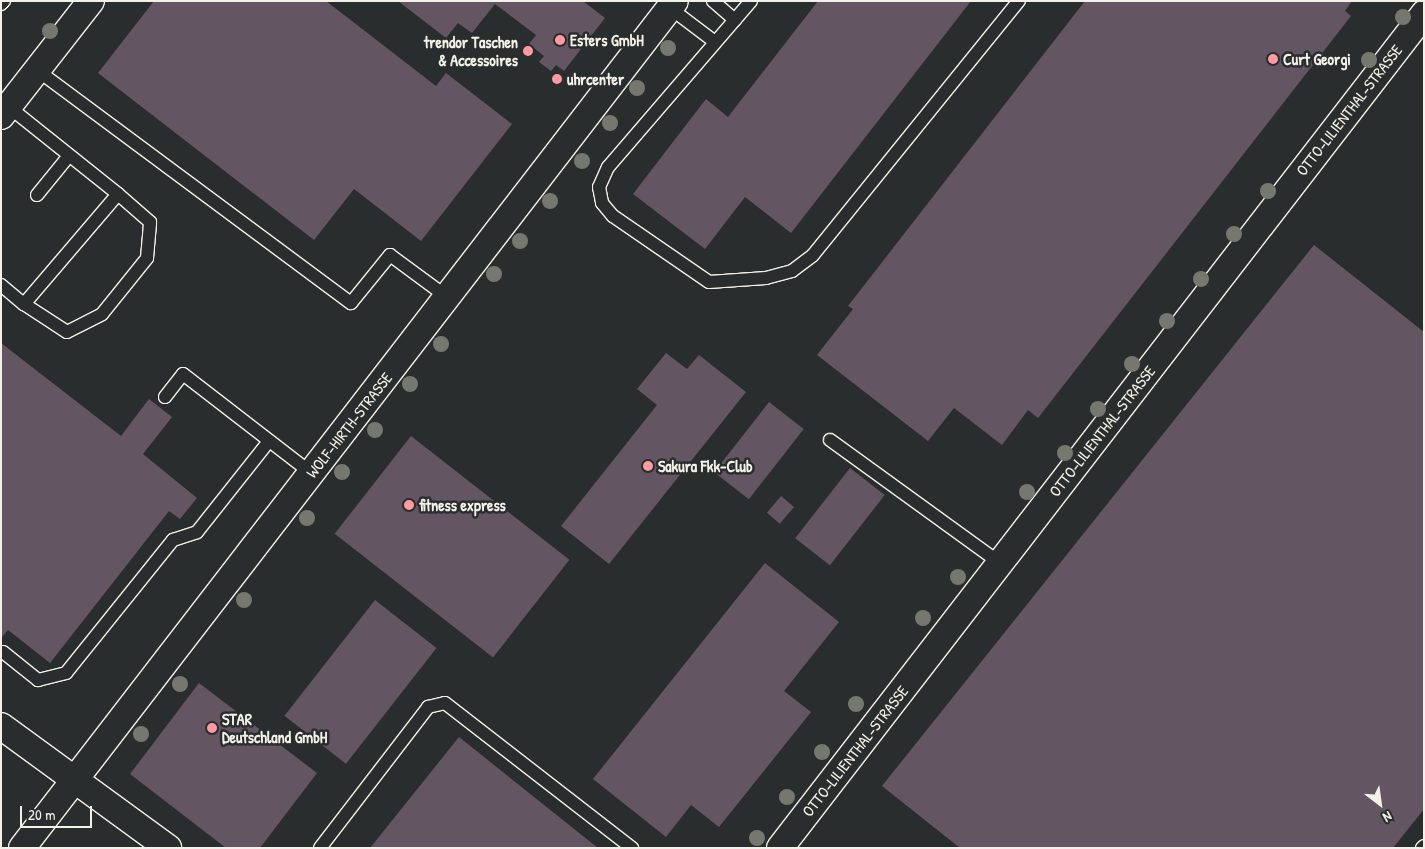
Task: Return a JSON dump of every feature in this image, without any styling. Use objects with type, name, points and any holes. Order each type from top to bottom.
[{"type":"street","points":[[5,112],[91,1]]},
{"type":"street","name":"WOLF-HIRTH-STRASSE","points":[[22,848],[673,5]]},
{"type":"street","name":"OTTO-LILIENTHAL-STRASSE","points":[[780,848],[1424,14]]},
{"type":"street","points":[[1,726],[168,848]]},
{"type":"lane","points":[[1,4],[4,1]]},
{"type":"lane","points":[[713,1],[735,20]]},
{"type":"lane","points":[[751,1],[608,167],[599,188],[602,204],[613,216],[676,263],[709,282],[734,283],[792,271],[813,256],[1019,1]]},
{"type":"lane","points":[[673,5],[715,42]]},
{"type":"lane","points":[[37,70],[351,303],[390,255],[447,297]]},
{"type":"lane","points":[[1,286],[24,304],[67,332],[102,314],[147,258],[150,222],[118,194],[5,112]]},
{"type":"lane","points":[[37,195],[68,157]]},
{"type":"lane","points":[[24,304],[118,194]]},
{"type":"lane","points":[[165,397],[183,374],[311,473]]},
{"type":"lane","points":[[830,440],[1000,563]]},
{"type":"lane","points":[[3,652],[38,680],[66,673],[172,540],[197,532],[269,441]]},
{"type":"lane","points":[[320,848],[428,707],[444,703],[628,846]]},
{"type":"building","points":[[154,1],[326,1],[436,86],[446,73],[512,124],[421,241],[354,189],[314,240],[98,73]]},
{"type":"building","points":[[398,1],[583,1],[605,18],[564,71],[556,65],[551,71],[539,62],[544,56],[529,44],[536,35],[495,4],[472,33],[458,23],[446,38]]},
{"type":"building","points":[[818,1],[971,1],[791,233],[745,197],[705,249],[633,194],[706,99],[728,117]]},
{"type":"building","points":[[1085,1],[1352,1],[1345,11],[1351,16],[1038,418],[1028,410],[1002,445],[954,408],[928,441],[817,355],[853,309],[848,306]]},
{"type":"building","points":[[1314,245],[1424,332],[1424,809],[1393,848],[960,848],[882,786]]},
{"type":"building","points":[[1,343],[121,436],[149,399],[172,417],[143,454],[197,498],[180,519],[169,511],[50,663],[8,630],[1,638]]},
{"type":"building","name":"Sakura Fkk-Club","points":[[666,353],[687,369],[699,355],[746,392],[609,564],[561,526],[657,405],[637,389]]},
{"type":"building","points":[[769,402],[804,429],[749,499],[714,472]]},
{"type":"building","points":[[411,436],[569,560],[493,657],[335,534]]},
{"type":"building","points":[[850,468],[885,495],[830,565],[795,538]]},
{"type":"building","points":[[781,496],[794,507],[780,524],[767,513]]},
{"type":"building","points":[[765,563],[839,622],[784,691],[811,712],[719,827],[691,805],[666,837],[593,779]]},
{"type":"building","points":[[375,600],[436,648],[346,764],[284,716]]},
{"type":"building","name":"STAR Deutschland GmbH","points":[[199,683],[317,773],[260,848],[226,848],[130,774]]},
{"type":"building","points":[[459,737],[598,848],[370,848]]},
{"type":"place","name":"Esters GmbH","points":[[560,40]]},
{"type":"place","name":"trendor Taschen & Accessoires","points":[[528,51]]},
{"type":"place","name":"Curt Georgi","points":[[1273,59]]},
{"type":"place","name":"uhrcenter","points":[[557,79]]},
{"type":"place","name":"Sakura Fkk-Club","points":[[648,466]]},
{"type":"place","name":"fitness express","points":[[409,505]]},
{"type":"place","name":"STAR Deutschland GmbH","points":[[212,728]]}]
